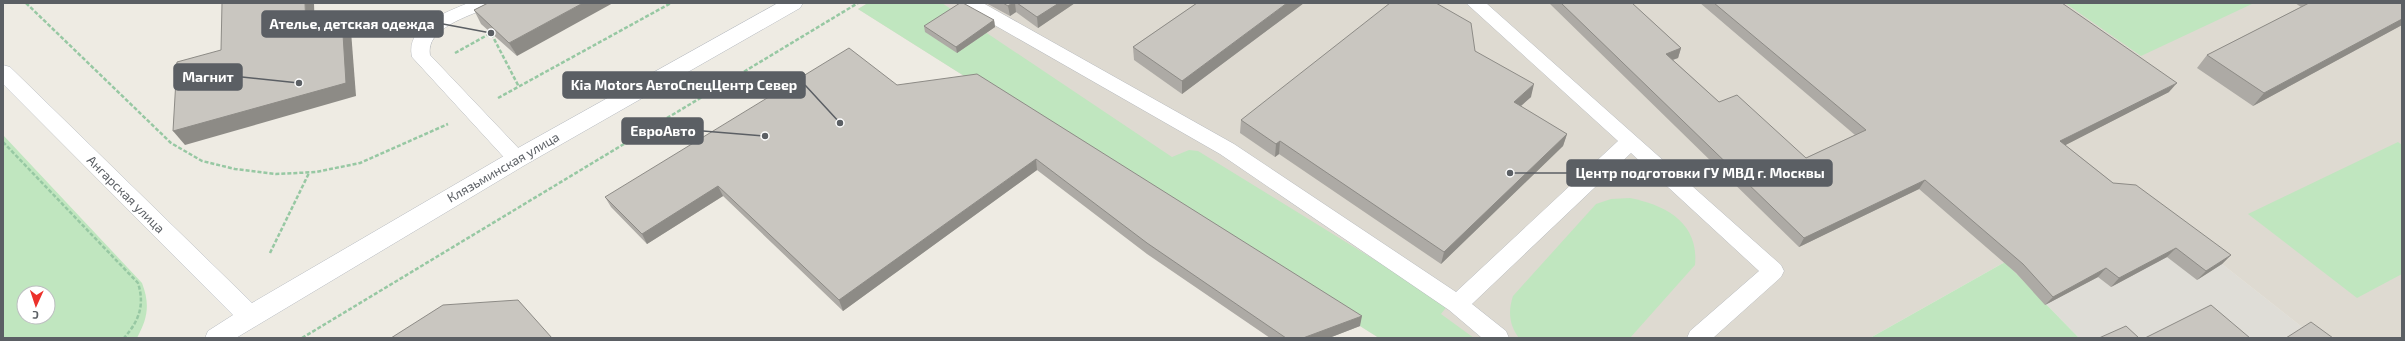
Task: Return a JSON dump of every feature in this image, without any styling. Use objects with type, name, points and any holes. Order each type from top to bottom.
[{"type":"street","name":"Клязьминская улица","points":[[217,338],[250,316],[517,159],[793,3]]},
{"type":"street","name":"Ангарская улица","points":[[3,72],[250,316]]},
{"type":"lane","points":[[483,3],[437,26],[424,36],[419,47],[421,57],[472,113],[517,159]]},
{"type":"lane","points":[[969,3],[1227,149],[1457,304],[1498,338]]},
{"type":"lane","points":[[1476,3],[1631,141],[1773,271],[1698,338]]},
{"type":"lane","points":[[1457,304],[1631,141]]},
{"type":"path","points":[[26,3],[171,143],[202,161],[235,169],[276,174],[309,173],[360,163],[405,145],[472,113],[671,3]]},
{"type":"path","points":[[302,338],[858,3]]},
{"type":"path","points":[[430,67],[491,33],[519,87]]},
{"type":"path","points":[[3,142],[138,283],[142,294],[143,306],[139,317],[124,338]]},
{"type":"path","points":[[270,253],[309,173]]},
{"type":"shaded area","points":[[868,3],[1700,3],[2005,262],[1870,338],[1379,338],[858,9]]},
{"type":"shaded area","points":[[1700,3],[1870,3],[2222,264],[2316,338],[2079,338],[2005,262]]},
{"type":"shaded area","points":[[1870,3],[2402,3],[2402,338],[2316,338],[2222,264],[2106,193]]},
{"type":"green space","points":[[868,3],[942,3],[1172,157],[1189,150],[1198,151],[1448,305],[1441,314],[1474,338],[1379,338],[858,9]]},
{"type":"green space","points":[[2065,3],[2254,3],[2141,56]]},
{"type":"green space","points":[[3,135],[142,283],[145,291],[147,311],[144,324],[137,338],[3,338]]},
{"type":"green space","points":[[2398,142],[2402,145],[2402,274],[2357,298],[2248,214]]},
{"type":"green space","points":[[1630,198],[1656,206],[1678,218],[1686,227],[1692,238],[1695,250],[1695,265],[1630,338],[1519,338],[1513,328],[1510,318],[1510,307],[1513,296],[1596,204],[1611,199]]},
{"type":"green space","points":[[2005,262],[2079,338],[1870,338]]},
{"type":"building","points":[[222,3],[305,3],[306,27],[342,18],[346,83],[173,131],[177,62],[221,50]]},
{"type":"building","points":[[488,3],[583,3],[509,43],[474,10]]},
{"type":"building","points":[[960,3],[963,3],[994,20],[956,47],[924,26]]},
{"type":"building","points":[[1003,3],[1012,3],[1008,6]]},
{"type":"building","points":[[1017,3],[1059,3],[1037,17]]},
{"type":"building","points":[[1197,3],[1287,3],[1182,81],[1133,47]]},
{"type":"building","points":[[1390,3],[1436,3],[1471,23],[1475,51],[1534,84],[1514,102],[1567,134],[1444,252],[1280,141],[1276,144],[1241,120]]},
{"type":"building","points":[[1561,3],[1632,3],[1681,48],[1666,54],[1719,102],[1737,95],[1806,158],[1866,130],[1714,3],[2062,3],[2177,83],[2060,141],[2113,183],[2136,185],[2231,255],[2206,271],[2176,248],[2119,278],[2106,268],[2053,297],[2023,264],[1925,180],[1804,238]]},
{"type":"building","points":[[2309,3],[2402,3],[2402,19],[2264,93],[2207,55]]},
{"type":"building","points":[[849,48],[897,85],[977,74],[1362,316],[1303,338],[1286,338],[1147,243],[1036,159],[839,300],[718,186],[642,234],[605,197]]},
{"type":"building","points":[[518,300],[552,338],[391,338],[443,305]]},
{"type":"building","points":[[2211,305],[2250,338],[2145,338]]},
{"type":"building","points":[[2311,322],[2333,338],[2286,338]]},
{"type":"building","points":[[2126,326],[2139,338],[2099,338]]},
{"type":"place","name":"Ателье, детская одежда","points":[[491,33]]},
{"type":"place","name":"Магнит","points":[[299,83]]},
{"type":"place","name":"Kia Motors АвтоСпецЦентр Север","points":[[840,123]]},
{"type":"place","name":"ЕвроАвто","points":[[765,136]]},
{"type":"place","name":"Центр подготовки ГУ МВД г. Москвы","points":[[1510,173]]}]
